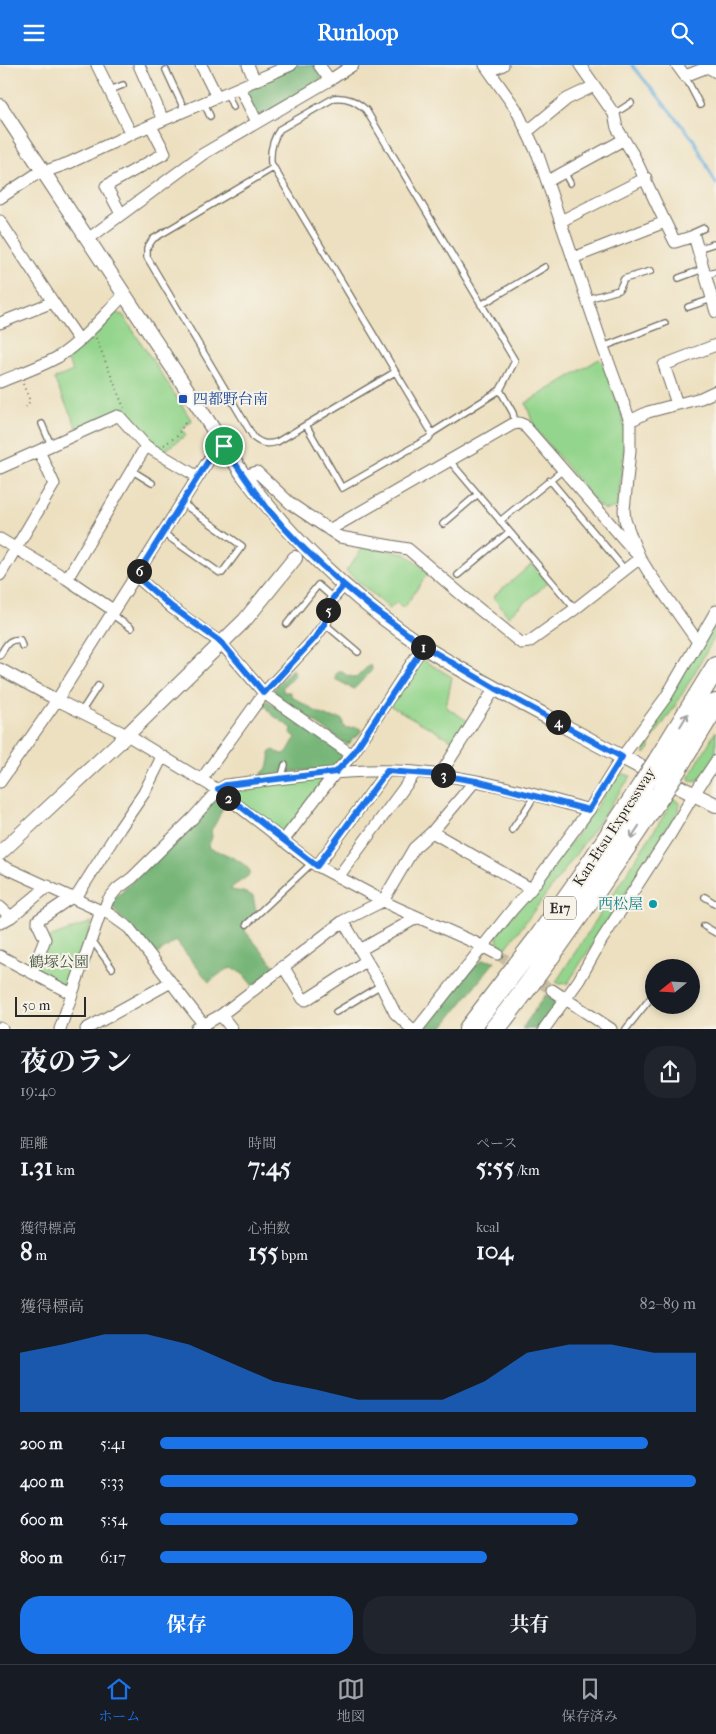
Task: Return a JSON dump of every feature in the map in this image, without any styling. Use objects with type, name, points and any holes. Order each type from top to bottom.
[{"type":"highway","name":"Kan-Etsu Expressway","points":[[495,1029],[554,952],[662,791],[666,766],[716,667]]},
{"type":"highway","name":"Kan-Etsu Expressway","points":[[469,1029],[538,939],[582,877],[644,783],[666,766],[716,704]]},
{"type":"highway","points":[[459,1029],[544,921],[582,877]]},
{"type":"highway","points":[[509,1029],[559,954],[599,887]]},
{"type":"street","points":[[97,65],[110,91],[125,109],[131,134]]},
{"type":"street","points":[[139,65],[164,120]]},
{"type":"street","points":[[201,65],[222,95]]},
{"type":"street","points":[[248,65],[256,81]]},
{"type":"street","points":[[0,198],[35,175],[44,173],[291,65]]},
{"type":"street","points":[[319,65],[330,80]]},
{"type":"street","points":[[88,239],[203,154],[353,65]]},
{"type":"street","points":[[503,65],[487,68],[516,109],[528,131],[548,181],[603,347],[630,421],[630,451],[624,510],[640,558]]},
{"type":"street","points":[[580,65],[614,114],[617,128],[646,178],[674,242],[694,236],[697,249],[708,272],[714,304]]},
{"type":"street","points":[[677,65],[685,76],[708,67],[716,72]]},
{"type":"street","points":[[528,131],[567,99],[594,87]]},
{"type":"street","points":[[240,88],[257,122]]},
{"type":"street","points":[[0,106],[244,477],[290,534],[344,585],[374,610],[424,646],[495,688],[622,757],[716,805]]},
{"type":"street","points":[[121,214],[106,187],[165,153],[151,126]]},
{"type":"street","points":[[548,181],[623,140]]},
{"type":"street","points":[[560,221],[646,178]]},
{"type":"street","points":[[0,221],[79,340]]},
{"type":"street","points":[[573,258],[665,222]]},
{"type":"street","points":[[0,382],[53,359],[79,340],[124,295]]},
{"type":"street","points":[[0,323],[53,302]]},
{"type":"street","points":[[678,404],[664,365],[716,345]]},
{"type":"street","points":[[630,421],[648,412],[701,398],[716,391]]},
{"type":"street","points":[[0,468],[117,416],[146,446],[198,477]]},
{"type":"street","points":[[328,530],[515,423],[519,423],[524,425],[640,558],[698,642]]},
{"type":"street","points":[[67,579],[146,446]]},
{"type":"street","points":[[0,782],[57,700],[210,458],[224,446]]},
{"type":"street","points":[[0,575],[54,484],[39,451]]},
{"type":"street","points":[[244,477],[257,472],[291,505],[340,537],[408,549],[521,643],[529,642],[640,558]]},
{"type":"street","points":[[0,539],[67,579],[112,612]]},
{"type":"street","points":[[0,853],[222,643],[245,620],[295,559]]},
{"type":"street","points":[[136,576],[172,607],[222,643],[264,693],[352,755]]},
{"type":"street","points":[[201,780],[264,693],[314,639],[325,623],[333,598],[344,585]]},
{"type":"street","points":[[417,1029],[531,889],[589,810],[622,757],[666,697],[716,611]]},
{"type":"street","points":[[284,841],[336,772],[352,755],[424,646]]},
{"type":"street","points":[[0,669],[126,735],[218,789],[315,865],[383,901],[497,954]]},
{"type":"street","points":[[440,775],[495,688]]},
{"type":"street","points":[[32,973],[45,939],[38,921],[73,898],[144,793],[162,757]]},
{"type":"street","points":[[544,1029],[566,998],[716,761]]},
{"type":"street","points":[[73,1029],[60,1027],[102,910],[108,900],[117,889],[132,878],[193,818],[218,789],[226,785],[336,772],[387,771],[440,775],[476,781],[589,810]]},
{"type":"street","points":[[315,865],[387,771]]},
{"type":"street","points":[[338,877],[415,773]]},
{"type":"street","points":[[0,865],[102,910],[129,928],[171,982],[200,1027],[221,1015],[343,921],[383,901],[414,848],[432,832],[476,781]]},
{"type":"street","points":[[432,832],[531,889]]},
{"type":"street","points":[[0,907],[5,920],[48,886]]},
{"type":"street","points":[[360,950],[418,917]]},
{"type":"street","points":[[343,921],[381,985],[395,1013],[412,1029]]},
{"type":"street","points":[[0,956],[72,995]]},
{"type":"street","points":[[283,966],[303,999],[306,999],[366,961]]},
{"type":"street","points":[[86,1029],[171,982]]},
{"type":"street","points":[[552,990],[611,1029]]},
{"type":"street","points":[[221,1015],[232,1029]]},
{"type":"lane","points":[[166,70],[184,111]]},
{"type":"lane","points":[[685,76],[700,105]]},
{"type":"lane","points":[[110,91],[123,85]]},
{"type":"lane","points":[[222,95],[233,107]]},
{"type":"lane","points":[[306,425],[342,488],[429,437],[432,433],[500,390],[515,361],[366,110],[359,103],[350,99],[334,98],[280,129],[274,137],[270,153],[273,168],[432,433]]},
{"type":"lane","points":[[204,103],[210,116]]},
{"type":"lane","points":[[614,114],[631,103]]},
{"type":"lane","points":[[273,168],[153,239],[147,248],[147,257],[254,438],[261,443],[277,442],[395,372]]},
{"type":"lane","points":[[564,172],[570,183]]},
{"type":"lane","points":[[694,236],[693,233],[704,228]]},
{"type":"lane","points":[[697,249],[713,244]]},
{"type":"lane","points":[[481,305],[545,267]]},
{"type":"lane","points":[[587,299],[620,290],[624,279],[651,271]]},
{"type":"lane","points":[[679,277],[708,272]]},
{"type":"lane","points":[[688,307],[714,304]]},
{"type":"lane","points":[[603,347],[665,323]]},
{"type":"lane","points":[[500,390],[513,413],[515,423]]},
{"type":"lane","points":[[42,424],[51,445]]},
{"type":"lane","points":[[449,460],[575,609]]},
{"type":"lane","points":[[131,470],[152,483]]},
{"type":"lane","points":[[500,521],[563,470]]},
{"type":"lane","points":[[550,480],[621,565]]},
{"type":"lane","points":[[443,524],[478,494]]},
{"type":"lane","points":[[163,533],[220,573],[222,573],[242,546],[182,503]]},
{"type":"lane","points":[[458,575],[509,532]]},
{"type":"lane","points":[[287,624],[318,585],[333,598]]},
{"type":"lane","points":[[112,612],[132,629]]},
{"type":"lane","points":[[325,623],[358,652]]},
{"type":"lane","points":[[0,655],[8,641],[20,640],[22,646]]},
{"type":"lane","points":[[81,712],[98,686]]},
{"type":"lane","points":[[281,779],[285,765]]},
{"type":"lane","points":[[512,830],[522,813],[530,805],[534,795]]},
{"type":"lane","points":[[248,924],[315,865]]},
{"type":"lane","points":[[705,897],[716,903]]},
{"type":"lane","points":[[704,926],[716,933]]},
{"type":"lane","points":[[92,940],[112,969]]},
{"type":"lane","points":[[336,1012],[381,985]]},
{"type":"lane","points":[[626,1029],[645,1005]]},
{"type":"path","points":[[94,333],[107,370],[125,410]]},
{"type":"path","points":[[19,374],[30,401],[26,407]]},
{"type":"path","points":[[162,446],[177,436],[185,423],[192,417]]},
{"type":"green space","points":[[295,65],[314,65],[322,77],[321,82],[257,117],[244,90]]},
{"type":"green space","points":[[116,313],[123,315],[192,421],[182,429],[186,435],[163,452],[148,442],[119,409],[77,428],[54,379],[73,371],[67,359],[92,339]]},
{"type":"green space","points":[[599,359],[603,363],[622,416],[626,434],[618,503],[616,507],[606,510],[600,507],[534,427],[526,403]]},
{"type":"green space","points":[[364,546],[406,554],[428,573],[404,608],[396,602],[390,609],[346,571]]},
{"type":"green space","points":[[532,564],[548,583],[508,616],[493,597]]},
{"type":"green space","points":[[716,617],[716,634],[711,644],[677,703],[649,744],[650,748],[645,754],[643,744],[647,734]]},
{"type":"green space","points":[[423,660],[452,677],[446,707],[469,722],[455,742],[389,705],[419,662]]},
{"type":"green space","points":[[368,666],[371,666],[372,670],[354,689],[335,679],[337,671],[342,671],[346,675],[356,678]]},
{"type":"green space","points":[[292,669],[295,675],[284,685],[283,692],[290,692],[292,697],[322,715],[340,718],[346,728],[357,727],[362,730],[358,736],[346,744],[282,699],[278,694],[271,692]]},
{"type":"green space","points":[[261,699],[266,700],[342,751],[344,757],[336,768],[287,772],[261,777],[269,764],[270,752],[274,750],[279,753],[285,753],[296,738],[291,733],[292,728],[271,714],[267,707],[263,707],[257,712]]},
{"type":"green space","points":[[716,731],[716,757],[698,780],[691,781],[689,777]]},
{"type":"green space","points":[[618,775],[631,776],[569,864],[503,952],[498,948],[497,935],[579,832]]},
{"type":"green space","points":[[322,778],[324,781],[286,833],[282,833],[230,794],[230,787]]},
{"type":"green space","points":[[215,798],[220,798],[226,804],[211,830],[212,837],[208,847],[245,865],[250,871],[248,876],[232,887],[231,890],[253,896],[256,912],[244,925],[245,931],[276,968],[253,986],[243,974],[232,968],[225,970],[209,982],[176,941],[157,954],[121,918],[110,904]]},
{"type":"green space","points":[[673,798],[680,804],[679,811],[568,983],[560,984],[556,982],[668,809]]},
{"type":"green space","name":"鶴塚公園","points":[[92,922],[71,985],[66,987],[39,973],[37,968],[49,938]]},
{"type":"green space","points":[[482,960],[495,961],[441,1029],[421,1029],[467,974]]},
{"type":"green space","points":[[545,995],[553,999],[554,1006],[539,1029],[522,1029]]},
{"type":"waterway","points":[[632,65],[694,140],[716,184]]},
{"type":"tunnel","points":[[497,954],[552,990]]},
{"type":"place","name":"四都野台南","points":[[183,399]]},
{"type":"place","name":"西松屋","points":[[653,904]]},
{"type":"route","points":[[224,446],[210,458],[136,576],[172,607],[222,643],[264,693],[314,639],[325,623],[333,598],[344,585],[374,610],[424,646],[495,688],[622,757],[589,810],[476,781],[440,775],[387,771],[317,866],[218,789],[226,785],[336,772],[352,755],[424,646],[374,610],[295,539],[269,510],[224,446]]}]
